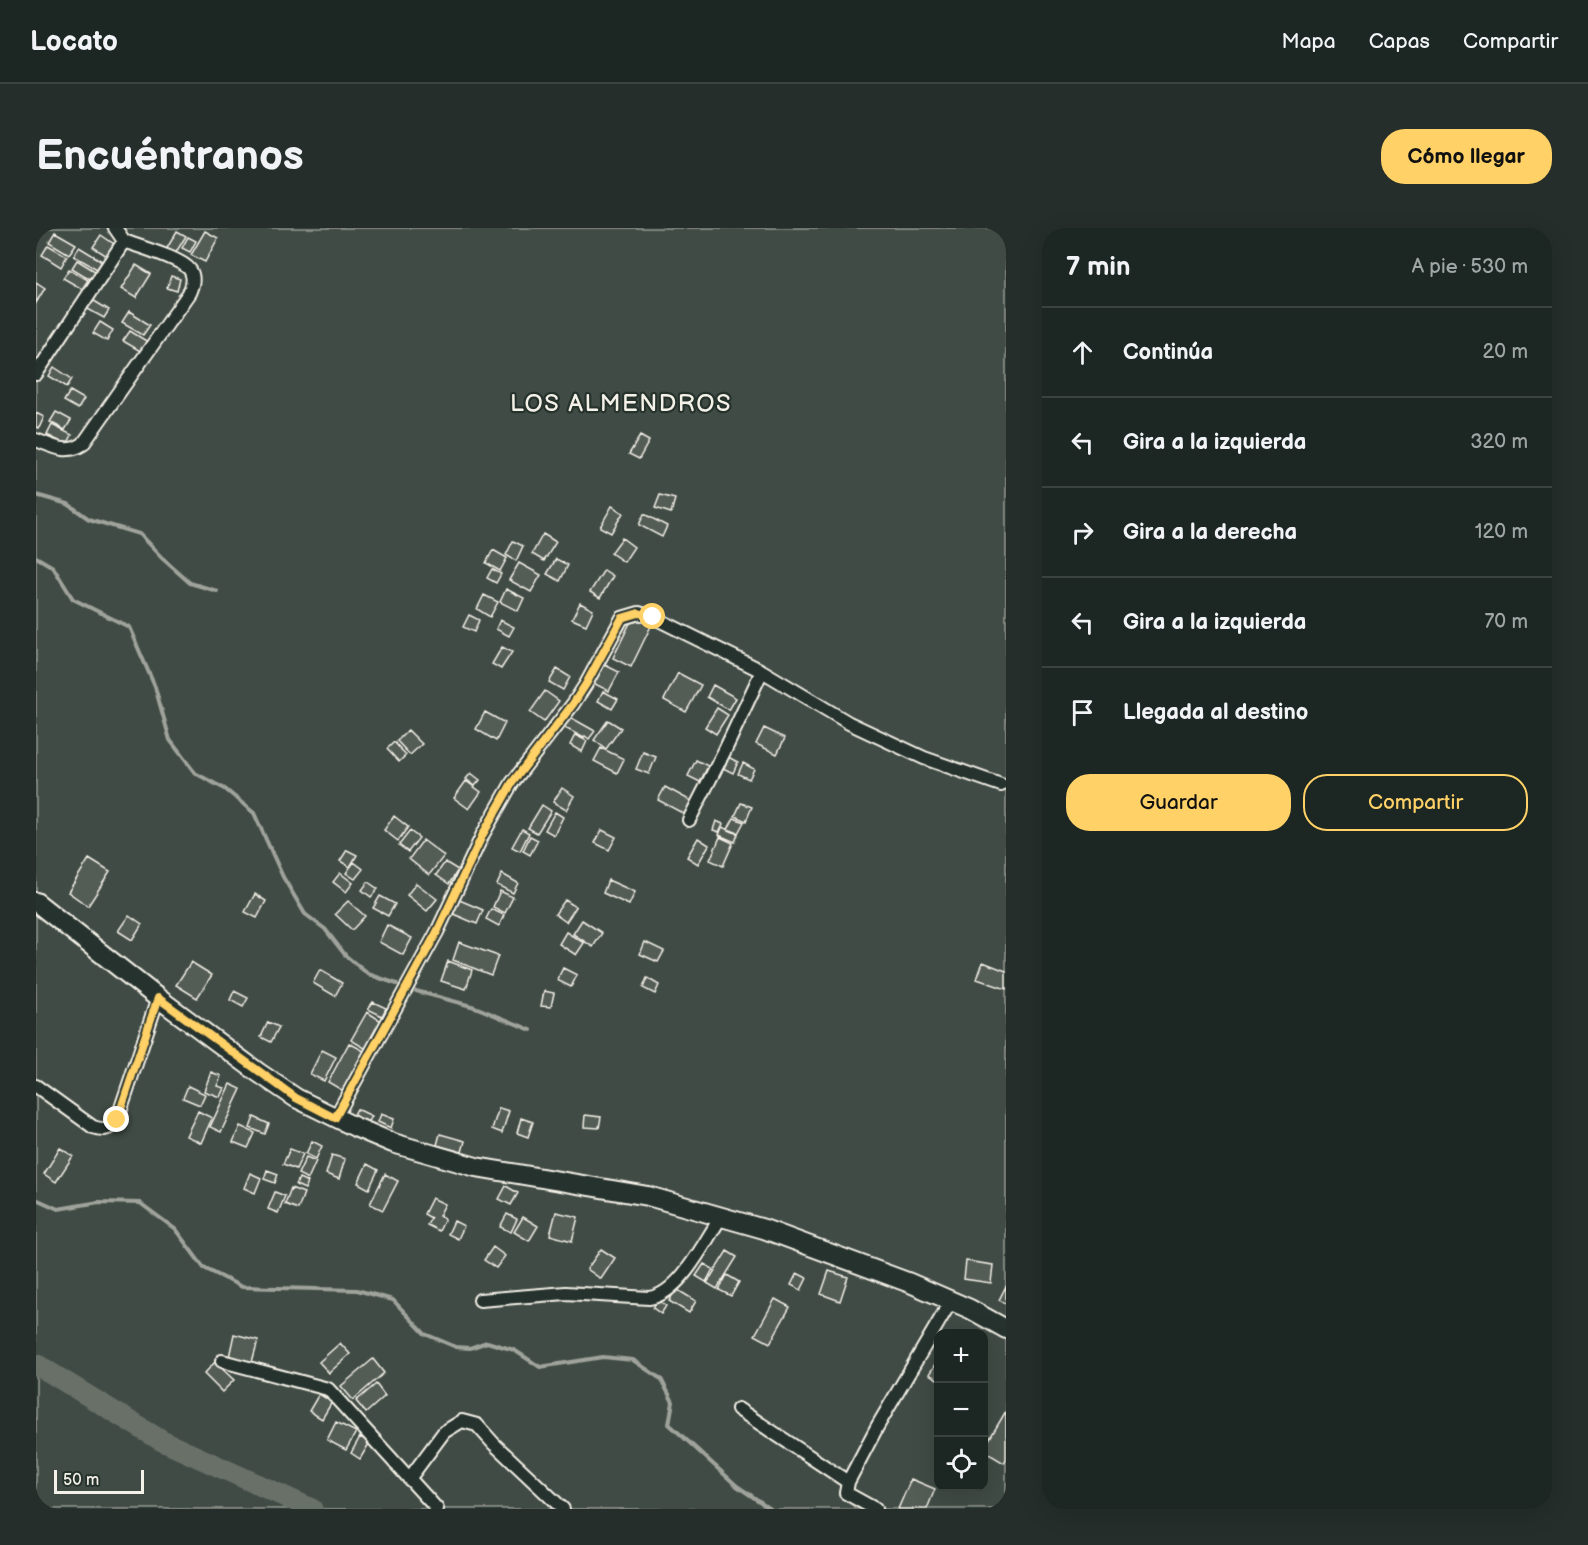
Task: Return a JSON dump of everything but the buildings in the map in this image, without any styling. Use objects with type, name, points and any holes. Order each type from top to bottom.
[{"type":"main road","points":[[36,902],[158,998],[296,1098],[335,1118],[393,1143],[476,1167],[610,1188],[648,1196],[721,1217],[831,1253],[910,1283],[1006,1329]]},
{"type":"street","points":[[36,440],[73,450],[83,444],[189,293],[193,281],[190,271],[181,263],[124,241],[115,228]]},
{"type":"street","points":[[36,374],[124,241]]},
{"type":"street","points":[[335,1118],[437,932],[483,834],[512,783],[573,704],[622,618],[633,614],[647,614],[762,671],[849,723],[924,758],[1001,785]]},
{"type":"street","points":[[689,820],[762,671]]},
{"type":"street","points":[[36,1086],[93,1127],[102,1130],[111,1128],[117,1120],[158,998]]},
{"type":"street","points":[[480,1300],[566,1293],[659,1297],[678,1282],[721,1217]]},
{"type":"street","points":[[875,1509],[846,1493],[848,1482],[877,1427],[951,1301]]},
{"type":"street","points":[[222,1361],[327,1389],[437,1509]]},
{"type":"street","points":[[738,1409],[848,1482]]},
{"type":"street","points":[[409,1479],[444,1432],[462,1421],[477,1425],[563,1509]]},
{"type":"shaded area","points":[[36,228],[1006,228],[1006,1509],[36,1509]]},
{"type":"waterway","points":[[36,495],[68,504],[89,519],[139,534],[190,583],[217,591]]},
{"type":"waterway","points":[[36,557],[53,567],[73,599],[129,627],[155,687],[170,740],[195,773],[225,789],[254,813],[283,877],[305,914],[325,929],[346,956],[368,974],[397,984]]},
{"type":"waterway","points":[[416,991],[475,1007],[531,1030]]},
{"type":"waterway","points":[[36,1199],[58,1209],[99,1202],[140,1203],[175,1229],[204,1268],[242,1287],[357,1290],[393,1300],[425,1334],[456,1347],[470,1348],[487,1342],[514,1350],[540,1367],[603,1357],[633,1360],[661,1379],[673,1402],[669,1424],[737,1486],[771,1509]]},
{"type":"waterway","points":[[36,1364],[162,1441],[312,1509]]},
{"type":"district","name":"LOS ALMENDROS","points":[[621,403]]},
{"type":"route","points":[[117,1120],[158,998],[259,1073],[296,1098],[335,1118],[437,932],[483,834],[512,783],[528,759],[573,704],[622,618],[639,613],[653,617]]}]
